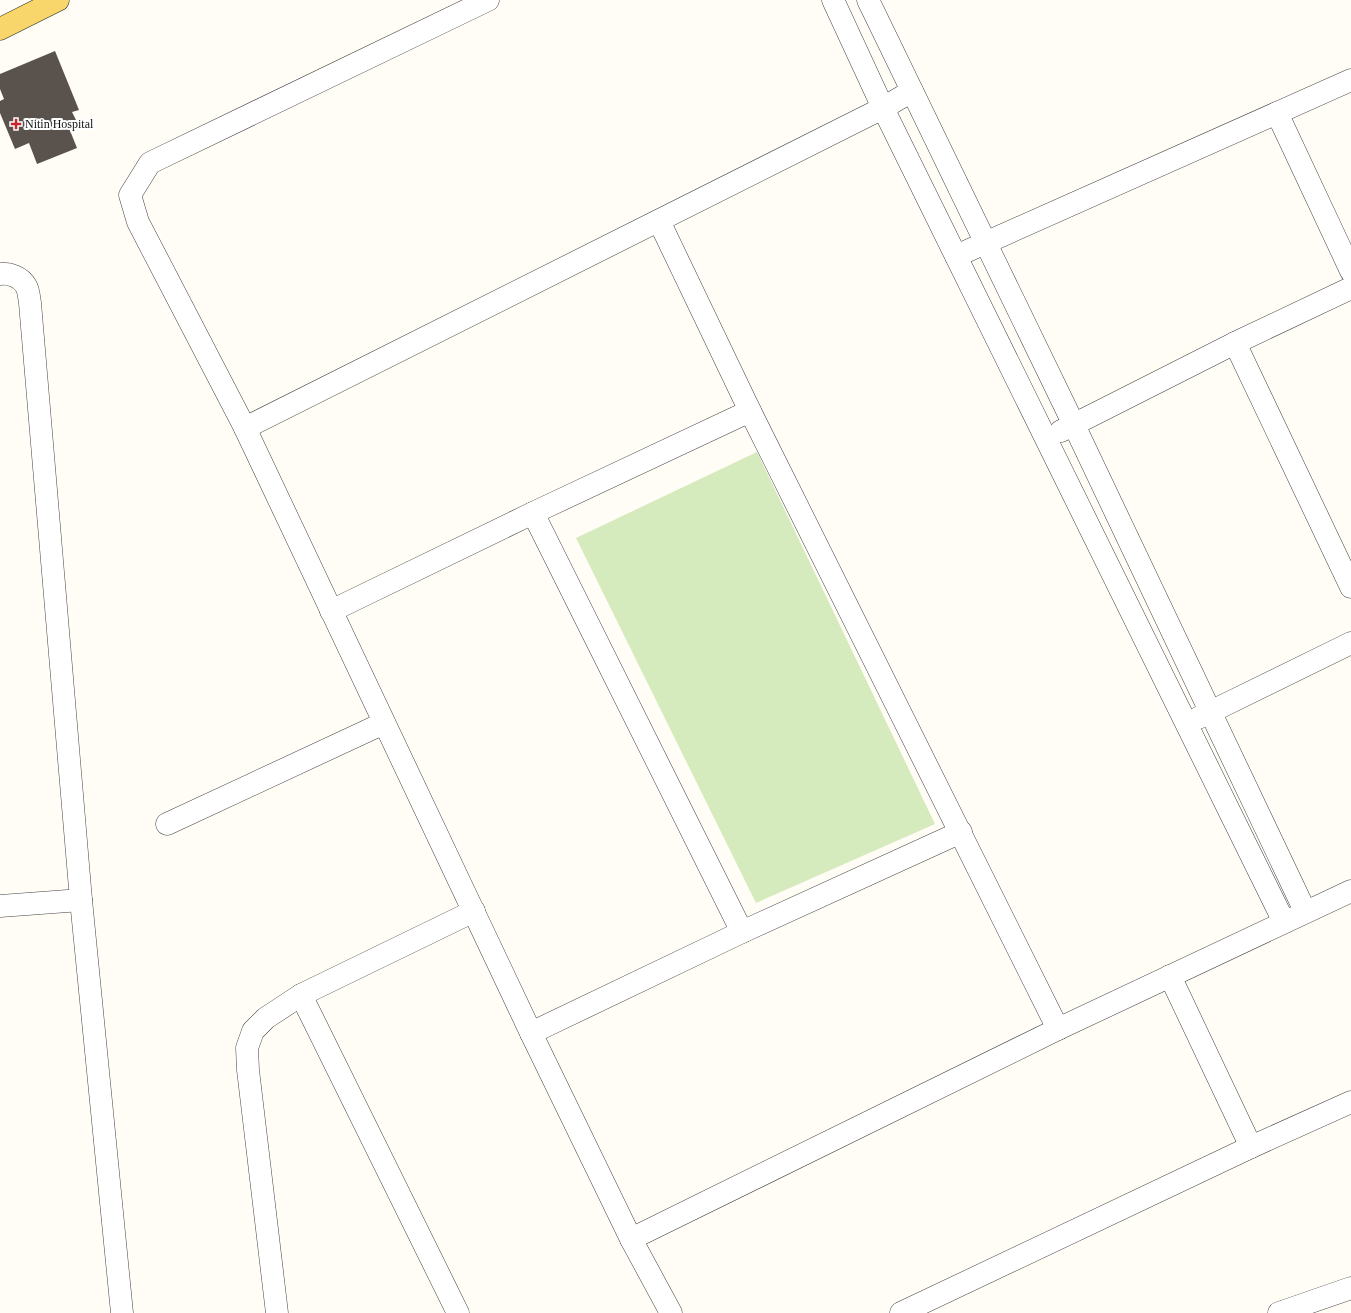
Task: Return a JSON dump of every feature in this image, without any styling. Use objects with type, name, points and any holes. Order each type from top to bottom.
[{"type":"main road","points":[[0,29],[58,0]]},
{"type":"street","points":[[488,0],[150,163],[130,195],[138,222],[245,428],[531,1033],[631,1239],[671,1313]]},
{"type":"street","points":[[833,0],[883,108],[1284,922]]},
{"type":"street","points":[[868,0],[1074,425],[1305,912]]},
{"type":"street","points":[[956,256],[1351,80]]},
{"type":"street","points":[[245,428],[883,108],[912,91]]},
{"type":"street","points":[[1277,113],[1351,271]]},
{"type":"street","points":[[659,221],[750,411],[1058,1030]]},
{"type":"street","points":[[0,274],[7,273],[18,278],[26,286],[30,303],[81,900],[122,1313]]},
{"type":"street","points":[[1046,439],[1235,343],[1351,288]]},
{"type":"street","points":[[1235,343],[1351,587]]},
{"type":"street","points":[[332,611],[533,513],[750,411]]},
{"type":"street","points":[[533,513],[742,932]]},
{"type":"street","points":[[1186,724],[1351,643]]},
{"type":"street","points":[[167,824],[384,723]]},
{"type":"street","points":[[531,1033],[742,932],[960,832]]},
{"type":"street","points":[[631,1239],[1058,1030],[1351,891]]},
{"type":"street","points":[[0,906],[81,900]]},
{"type":"street","points":[[277,1313],[248,1070],[247,1048],[253,1031],[266,1018],[301,995],[474,911]]},
{"type":"street","points":[[1170,976],[1251,1147]]},
{"type":"street","points":[[301,995],[458,1313]]},
{"type":"street","points":[[901,1313],[1251,1147],[1351,1102]]},
{"type":"street","points":[[1279,1313],[1351,1288]]},
{"type":"green space","points":[[757,452],[935,824],[756,903],[576,538]]},
{"type":"building","points":[[55,51],[79,110],[72,112],[76,120],[67,123],[77,148],[37,164],[29,143],[15,149],[0,113],[0,101],[4,99],[0,89],[0,74]]},
{"type":"place","name":"Nitin Hospital","points":[[16,124]]}]
